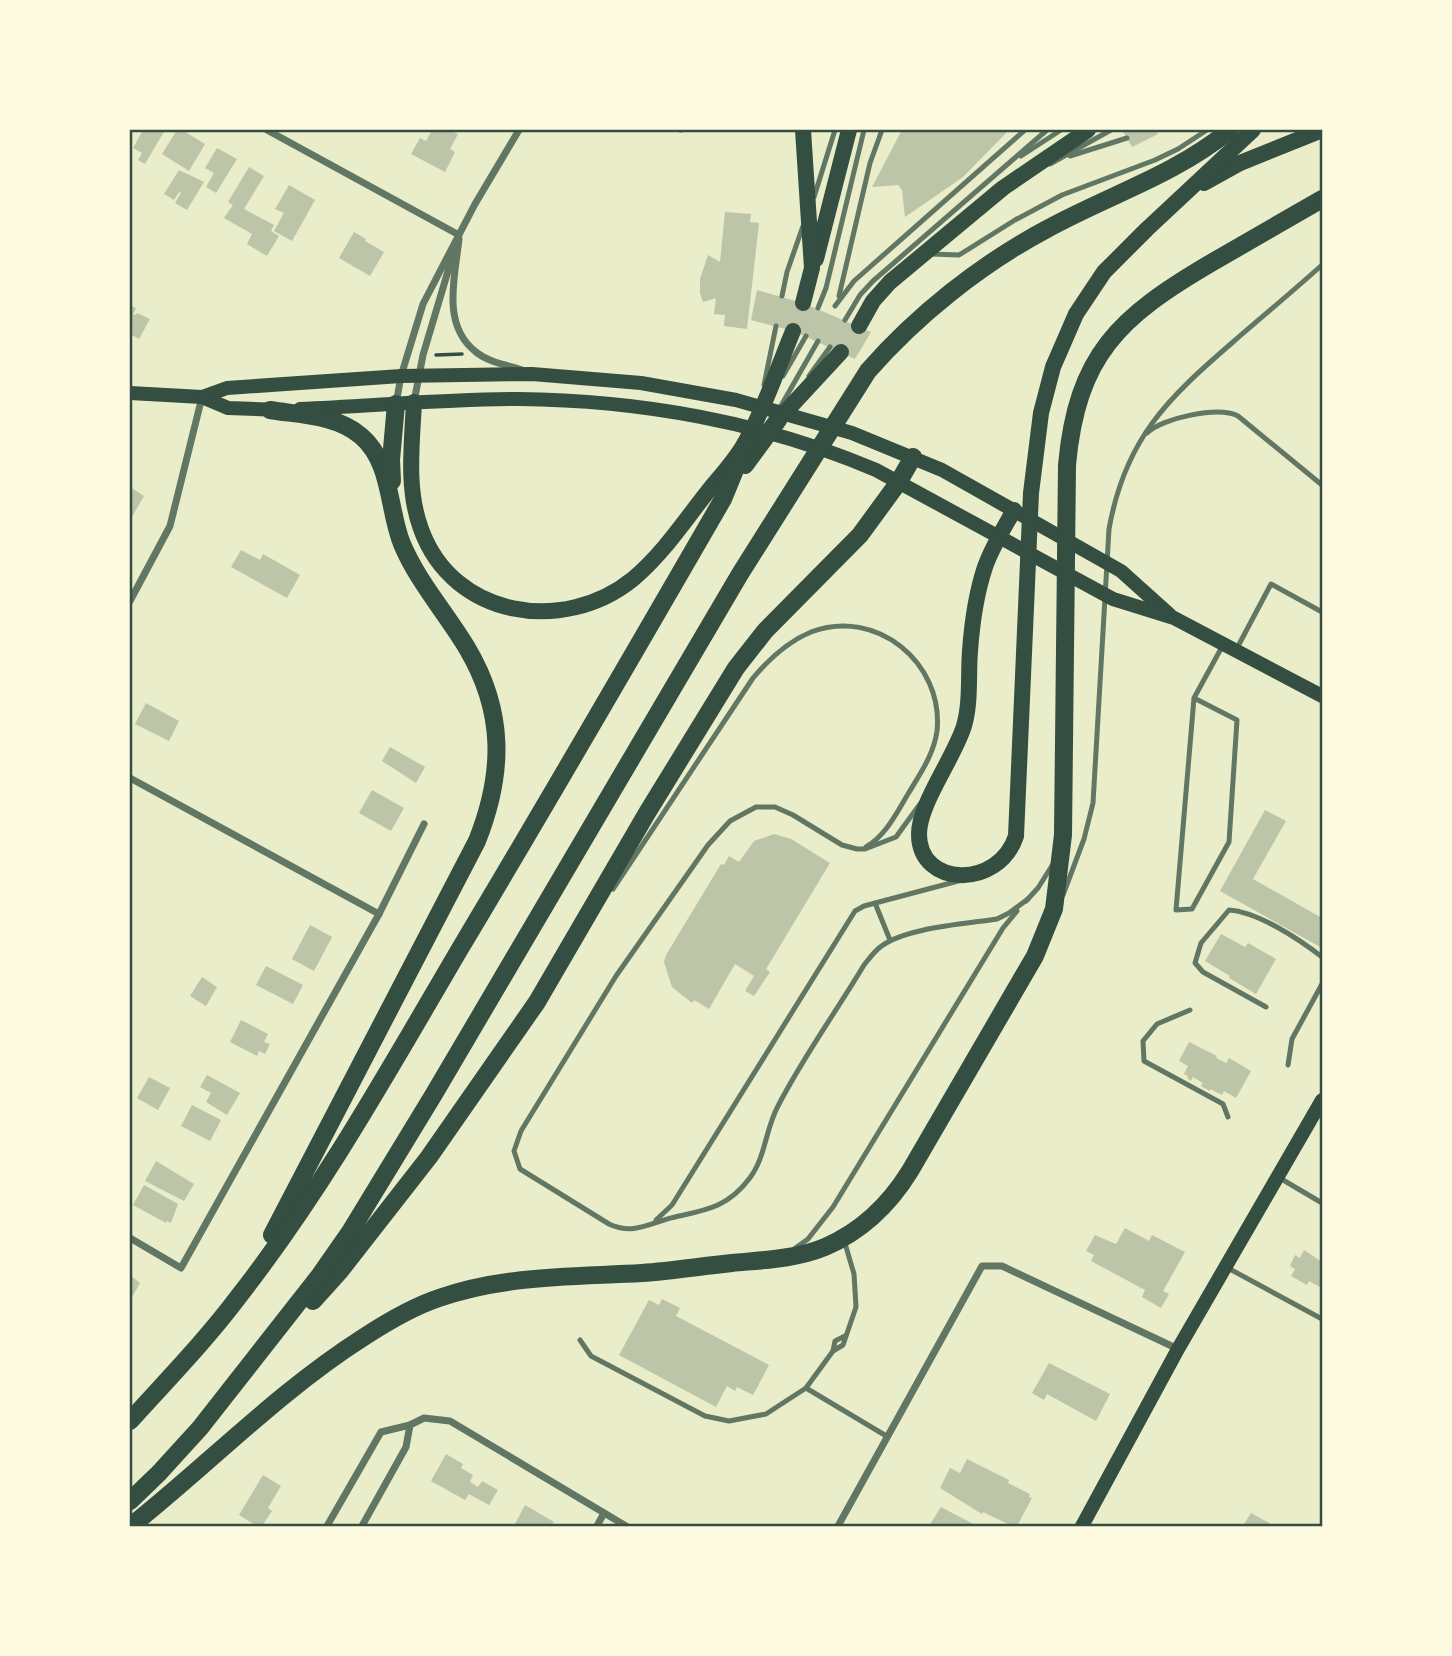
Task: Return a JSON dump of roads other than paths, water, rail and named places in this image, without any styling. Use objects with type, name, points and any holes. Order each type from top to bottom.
[{"type":"highway","points":[[803,130],[812,268],[810,305]]},
{"type":"highway","points":[[810,281],[849,130]]},
{"type":"highway","points":[[852,323],[881,290],[1003,188],[1088,130]]},
{"type":"highway","points":[[200,1428],[320,1275],[371,1198],[740,574],[868,371],[931,310],[1006,254],[1067,219],[1173,169],[1230,130]]},
{"type":"highway","points":[[1019,513],[999,536],[984,568],[974,617],[965,723],[954,752],[932,792],[919,827],[923,851],[932,863],[948,873],[967,876],[980,874],[1005,858],[1014,843],[1017,829],[1031,493],[1037,435],[1048,384],[1067,331],[1095,284],[1117,258],[1253,130]]},
{"type":"highway","points":[[1168,209],[1196,188],[1240,163],[1322,130]]},
{"type":"highway","points":[[131,1527],[286,1394],[337,1354],[392,1319],[437,1298],[473,1288],[548,1278],[645,1273],[809,1252],[843,1237],[874,1216],[898,1190],[1035,956],[1054,909],[1063,835],[1067,465],[1071,426],[1087,378],[1119,328],[1144,306],[1182,280],[1322,199]]},
{"type":"highway","points":[[130,1420],[183,1364],[239,1297],[314,1191],[364,1111],[723,499],[752,445],[758,419],[799,334]]},
{"type":"highway","points":[[405,403],[412,492],[421,529],[439,561],[463,586],[500,605],[519,611],[538,612],[577,608],[595,603],[631,581],[664,548],[752,445],[778,420],[836,349]]},
{"type":"highway","points":[[394,516],[391,460],[405,403]]},
{"type":"highway","points":[[239,1297],[463,870],[489,813],[498,736],[488,693],[468,649],[411,564],[401,540],[377,458],[361,436],[342,423],[270,410]]},
{"type":"highway","points":[[130,1501],[200,1428],[340,1271],[429,1157],[537,1002],[647,813],[736,668],[765,631],[860,536],[885,502],[905,486],[913,457]]},
{"type":"main road","points":[[202,397],[227,388],[401,376],[532,374],[617,380],[705,393],[828,425],[930,464],[1121,571],[1174,618]]},
{"type":"main road","points":[[130,393],[202,397],[228,408],[270,410],[468,400],[564,401],[612,404],[755,430],[824,450],[876,470],[1113,599],[1174,618],[1322,696]]},
{"type":"main road","points":[[1082,1527],[1178,1349],[1322,1100]]},
{"type":"street","points":[[267,130],[459,235]]},
{"type":"street","points":[[405,403],[401,376],[423,304],[437,273],[519,130]]},
{"type":"street","points":[[459,235],[452,309],[457,328],[464,341],[477,353],[532,374]]},
{"type":"street","points":[[405,403],[418,376],[459,235]]},
{"type":"street","points":[[130,601],[170,526],[202,397]]},
{"type":"street","points":[[130,778],[379,914]]},
{"type":"street","points":[[130,1238],[181,1268],[379,914],[425,824]]},
{"type":"street","points":[[838,1527],[982,1266],[1002,1266],[1178,1349]]},
{"type":"street","points":[[327,1527],[381,1432],[410,1425],[424,1418],[450,1421],[626,1527]]},
{"type":"street","points":[[362,1527],[406,1447],[410,1425]]},
{"type":"street","points":[[597,1527],[604,1513]]},
{"type":"lane","points":[[782,296],[787,272],[835,130]]},
{"type":"lane","points":[[810,305],[829,276],[864,130]]},
{"type":"lane","points":[[831,314],[843,283],[870,163],[882,130]]},
{"type":"lane","points":[[835,306],[854,281],[1024,130]]},
{"type":"lane","points":[[852,323],[860,295],[873,282],[1047,130]]},
{"type":"lane","points":[[1001,170],[1060,130]]},
{"type":"lane","points":[[1003,188],[1111,130]]},
{"type":"lane","points":[[918,258],[935,254],[960,255],[1015,220],[1062,195],[1166,155],[1207,130]]},
{"type":"lane","points":[[1061,159],[1127,138]]},
{"type":"lane","points":[[1046,933],[1072,874],[1093,803],[1109,529],[1116,497],[1133,453],[1149,425],[1178,391],[1322,265]]},
{"type":"lane","points":[[758,419],[776,326]]},
{"type":"lane","points":[[752,445],[818,341]]},
{"type":"lane","points":[[1133,453],[1144,436],[1158,424],[1224,411],[1238,416],[1322,485]]},
{"type":"lane","points":[[1194,698],[1237,720],[1230,842],[1192,909],[1176,910],[1194,698],[1271,584],[1322,612]]},
{"type":"lane","points":[[537,1002],[753,678],[788,645],[811,632],[835,626],[871,630],[903,647],[926,676],[937,707],[935,741],[925,765],[885,831],[871,844],[857,849]]},
{"type":"lane","points":[[932,792],[896,837],[873,847],[857,849],[842,845],[775,807],[756,807],[730,821],[708,845],[616,976],[522,1131],[515,1144],[514,1157],[520,1169],[617,1227],[641,1228],[712,1209],[733,1195],[750,1178],[763,1155],[779,1104],[864,965],[879,947],[890,940],[912,933],[997,919],[1009,914],[1028,899]]},
{"type":"lane","points":[[768,1259],[797,1247],[808,1239],[826,1217],[1003,928],[1038,888],[1053,865],[1063,835]]},
{"type":"lane","points":[[641,1228],[661,1217],[672,1205],[850,917],[860,908],[875,903],[980,874]]},
{"type":"lane","points":[[875,903],[890,940]]},
{"type":"lane","points":[[1266,1007],[1203,972],[1195,963],[1201,943],[1229,909],[1244,911],[1308,946],[1322,957]]},
{"type":"lane","points":[[1289,1065],[1292,1039],[1322,984]]},
{"type":"lane","points":[[1190,1010],[1157,1024],[1143,1041],[1144,1061],[1223,1104],[1228,1117]]},
{"type":"lane","points":[[1278,1177],[1322,1203]]},
{"type":"lane","points":[[580,1340],[592,1356],[705,1416],[729,1421],[766,1414],[806,1388],[833,1351],[835,1341],[845,1336],[853,1318],[856,1293],[854,1274],[843,1237]]},
{"type":"lane","points":[[1226,1267],[1322,1320]]},
{"type":"lane","points":[[806,1388],[887,1437]]}]
